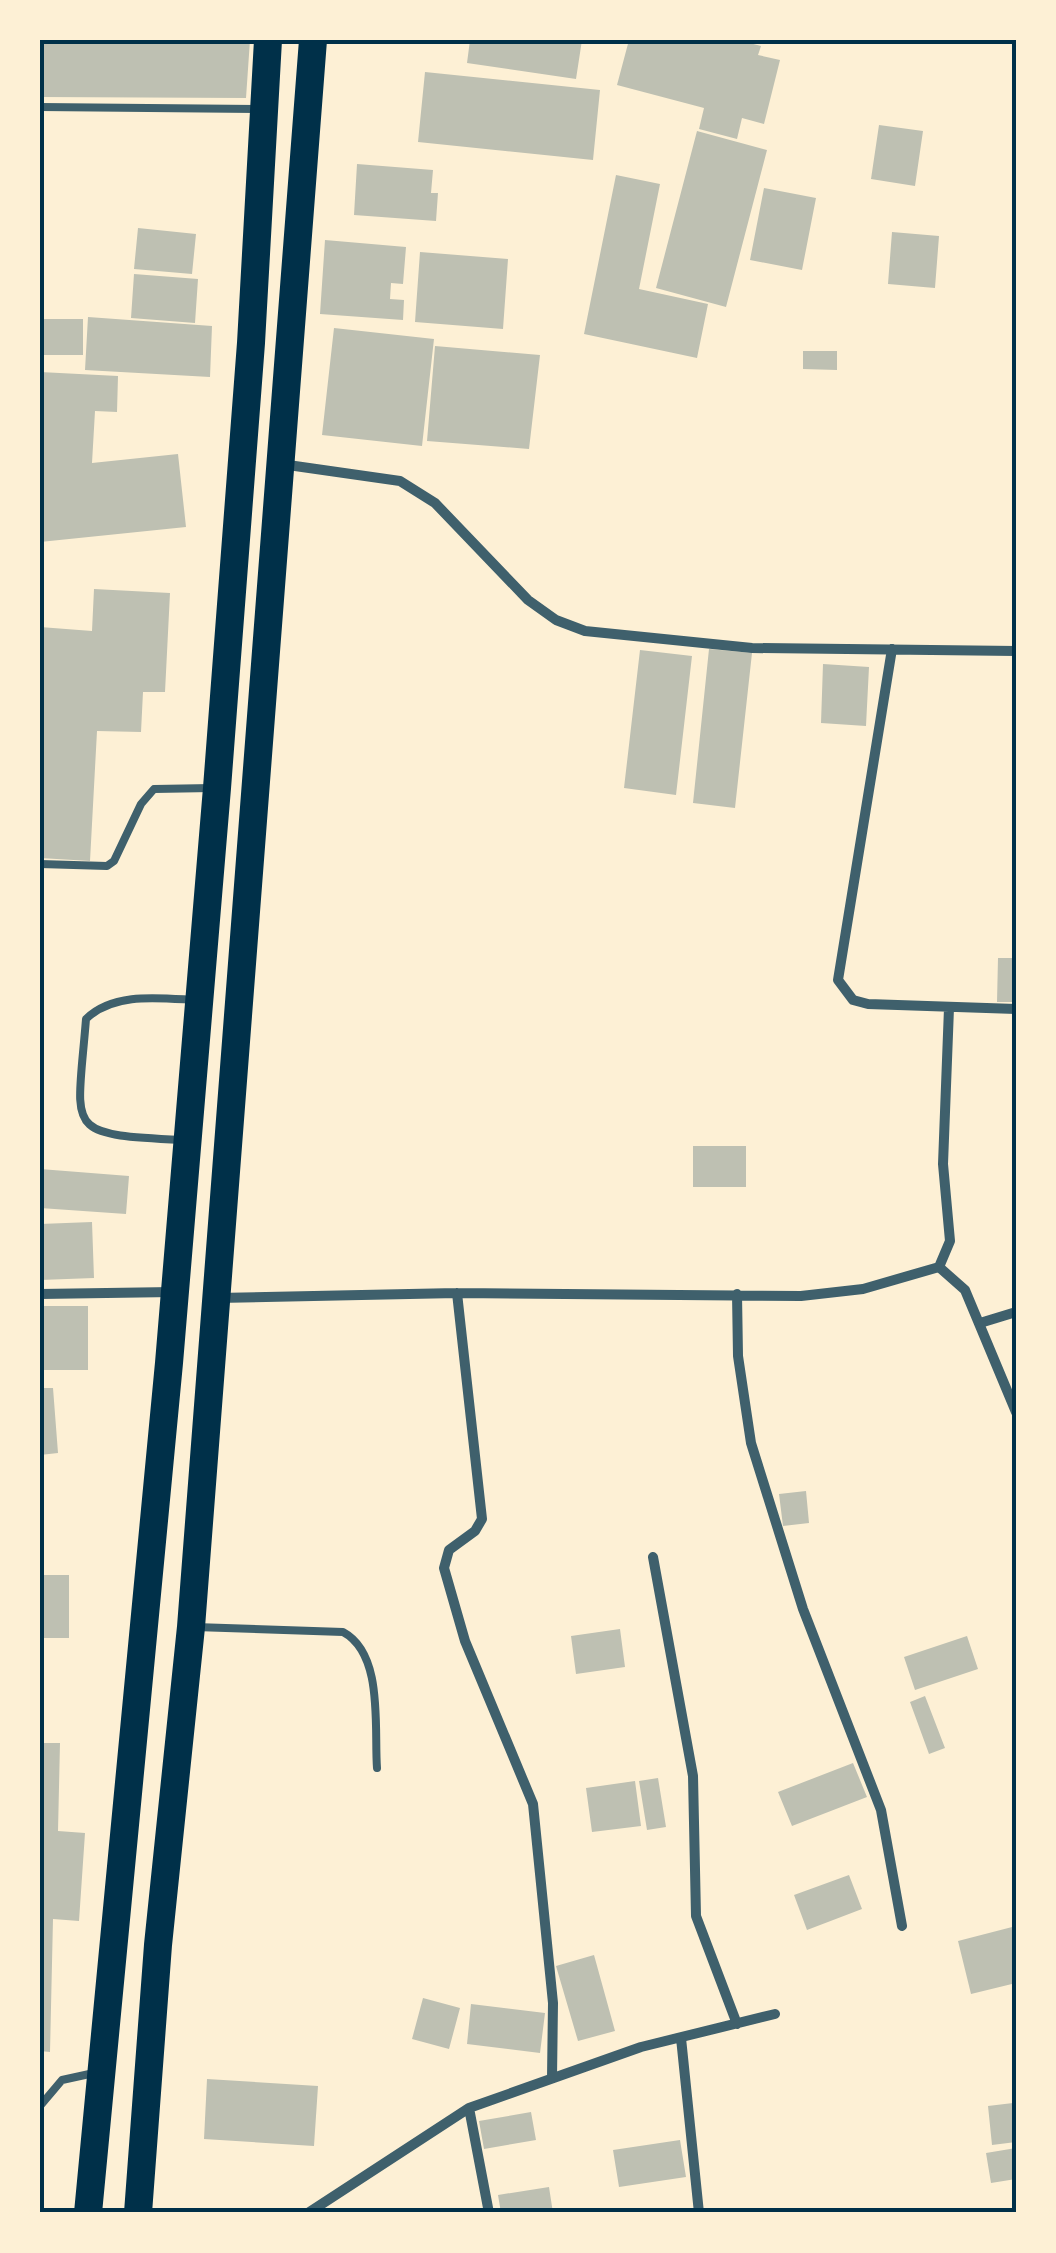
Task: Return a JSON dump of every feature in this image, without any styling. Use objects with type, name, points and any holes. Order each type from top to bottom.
[{"type":"highway","points":[[88,2213],[217,788],[251,343],[268,40]]},
{"type":"highway","points":[[138,2213],[158,1945],[191,1627],[313,40]]},
{"type":"street","points":[[281,464],[400,481],[434,503],[528,600],[556,620],[585,631],[752,648],[1016,651]]},
{"type":"street","points":[[892,649],[838,980],[853,1000],[1016,1009]]},
{"type":"street","points":[[215,1298],[457,1293],[801,1296],[864,1290],[938,1267],[950,1242],[943,1148],[949,1008]]},
{"type":"street","points":[[938,1267],[965,1290],[1016,1412]]},
{"type":"street","points":[[40,1294],[174,1292]]},
{"type":"street","points":[[457,1293],[482,1519],[475,1531],[449,1550],[444,1568],[464,1642],[533,1804],[553,2004],[552,2078]]},
{"type":"street","points":[[737,1294],[738,1356],[750,1443],[803,1609],[881,1810],[902,1926]]},
{"type":"street","points":[[980,1322],[1016,1312]]},
{"type":"street","points":[[654,1558],[693,1776],[696,1916],[736,2024]]},
{"type":"street","points":[[308,2213],[469,2108],[680,2038],[776,2014]]},
{"type":"street","points":[[680,2038],[699,2213]]},
{"type":"street","points":[[469,2108],[489,2213]]},
{"type":"lane","points":[[40,107],[263,109]]},
{"type":"lane","points":[[40,864],[107,866],[114,861],[141,804],[154,789],[217,788]]},
{"type":"lane","points":[[187,1140],[105,1136],[88,1126],[79,1111],[84,1038],[86,1019],[110,1004],[198,1000]]},
{"type":"lane","points":[[191,1627],[343,1632],[351,1636],[369,1661],[377,1768]]},
{"type":"lane","points":[[40,2106],[62,2080],[98,2073]]},
{"type":"building","points":[[40,40],[250,40],[246,98],[40,97]]},
{"type":"building","points":[[470,40],[582,40],[576,79],[467,63]]},
{"type":"building","points":[[629,40],[738,40],[761,46],[758,55],[780,60],[764,124],[742,118],[737,139],[699,129],[704,108],[617,85]]},
{"type":"building","points":[[425,72],[600,90],[593,160],[418,142]]},
{"type":"building","points":[[879,125],[923,131],[915,186],[871,179]]},
{"type":"building","points":[[697,131],[767,150],[726,307],[656,288]]},
{"type":"building","points":[[357,164],[433,170],[431,193],[438,193],[436,221],[354,215]]},
{"type":"building","points":[[616,175],[660,184],[639,289],[708,304],[697,358],[584,334]]},
{"type":"building","points":[[764,188],[816,198],[802,270],[750,260]]},
{"type":"building","points":[[138,228],[196,234],[192,274],[134,269]]},
{"type":"building","points":[[892,232],[939,236],[935,288],[888,284]]},
{"type":"building","points":[[325,240],[406,247],[403,284],[391,283],[390,299],[404,300],[403,320],[320,314]]},
{"type":"building","points":[[420,252],[508,259],[503,329],[415,322]]},
{"type":"building","points":[[134,274],[198,279],[195,323],[131,318]]},
{"type":"building","points":[[88,317],[212,326],[210,377],[85,370]]},
{"type":"building","points":[[40,319],[83,319],[83,355],[40,355]]},
{"type":"building","points":[[334,328],[434,339],[422,446],[322,435]]},
{"type":"building","points":[[435,346],[540,355],[529,449],[427,441]]},
{"type":"building","points":[[803,351],[837,351],[837,370],[803,369]]},
{"type":"building","points":[[40,372],[118,376],[117,412],[95,411],[92,463],[178,454],[186,527],[40,542]]},
{"type":"building","points":[[94,589],[170,593],[165,692],[143,692],[141,732],[97,731],[90,861],[40,858],[40,627],[92,631]]},
{"type":"building","points":[[709,649],[752,653],[735,808],[693,803]]},
{"type":"building","points":[[640,650],[692,656],[676,795],[624,788]]},
{"type":"building","points":[[823,664],[869,667],[866,726],[821,723]]},
{"type":"building","points":[[998,958],[1016,958],[1016,1002],[997,1002]]},
{"type":"building","points":[[693,1146],[746,1146],[746,1187],[693,1187]]},
{"type":"building","points":[[40,1169],[129,1176],[126,1214],[40,1208]]},
{"type":"building","points":[[92,1222],[94,1278],[40,1280],[40,1224]]},
{"type":"building","points":[[40,1306],[88,1306],[88,1370],[40,1370]]},
{"type":"building","points":[[40,1388],[53,1388],[58,1453],[40,1455]]},
{"type":"building","points":[[806,1491],[809,1523],[783,1526],[779,1494]]},
{"type":"building","points":[[40,1575],[69,1575],[69,1638],[40,1638]]},
{"type":"building","points":[[620,1629],[625,1667],[576,1674],[571,1636]]},
{"type":"building","points":[[967,1636],[978,1669],[915,1690],[904,1657]]},
{"type":"building","points":[[925,1696],[945,1748],[929,1754],[910,1702]]},
{"type":"building","points":[[40,1743],[60,1743],[58,1831],[85,1833],[79,1921],[53,1919],[50,2052],[40,2051]]},
{"type":"building","points":[[853,1763],[867,1797],[792,1826],[778,1792]]},
{"type":"building","points":[[658,1778],[666,1827],[647,1830],[639,1781]]},
{"type":"building","points":[[635,1781],[641,1826],[592,1832],[586,1788]]},
{"type":"building","points":[[849,1875],[862,1909],[807,1930],[794,1895]]},
{"type":"building","points":[[1016,1926],[1016,1983],[971,1994],[958,1941]]},
{"type":"building","points":[[594,1955],[615,2031],[578,2041],[556,1966]]},
{"type":"building","points":[[423,1998],[460,2008],[449,2049],[412,2039]]},
{"type":"building","points":[[471,2004],[545,2013],[540,2053],[467,2044]]},
{"type":"building","points":[[207,2079],[318,2086],[314,2146],[204,2139]]},
{"type":"building","points":[[1013,2103],[1016,2142],[992,2145],[988,2106]]},
{"type":"building","points":[[531,2112],[536,2140],[484,2149],[479,2121]]},
{"type":"building","points":[[680,2140],[686,2177],[619,2187],[613,2150]]},
{"type":"building","points":[[1016,2148],[1016,2179],[991,2183],[986,2153]]},
{"type":"building","points":[[549,2187],[553,2213],[501,2213],[498,2195]]}]
